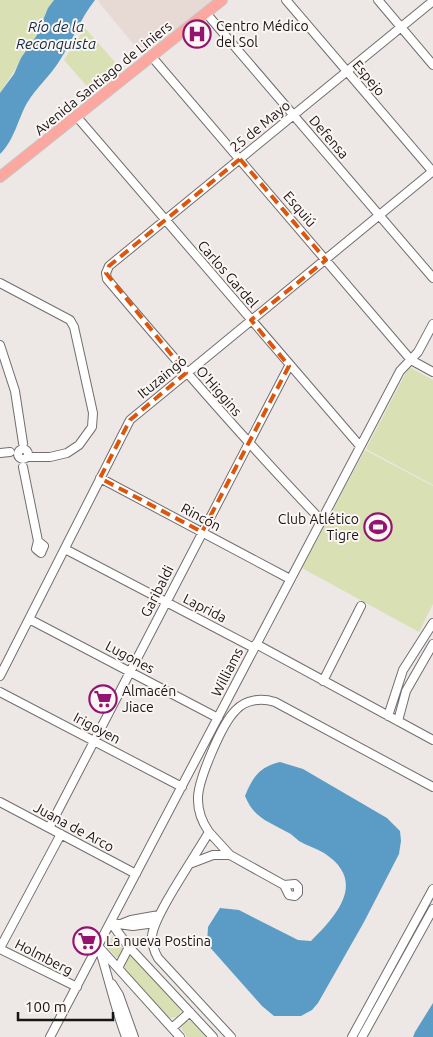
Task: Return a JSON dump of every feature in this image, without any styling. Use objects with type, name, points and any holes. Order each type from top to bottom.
[{"type":"main road","name":"Avenida Santiago de Liniers","points":[[0,177],[222,0]]},
{"type":"street","name":"Espejo","points":[[286,0],[433,172]]},
{"type":"street","points":[[378,0],[433,65]]},
{"type":"street","name":"25 de Mayo","points":[[106,273],[109,266],[433,1]]},
{"type":"street","name":"Defensa","points":[[206,13],[433,278]]},
{"type":"street","name":"Esquiú","points":[[152,57],[411,360],[433,372]]},
{"type":"street","name":"Carlos Gardel","points":[[77,117],[289,366],[360,446]]},
{"type":"street","name":"Ituzaingó","points":[[0,676],[130,420],[433,172]]},
{"type":"street","name":"O'Higgins","points":[[106,273],[107,279],[186,373],[248,444],[321,520]]},
{"type":"street","points":[[0,283],[70,320],[74,327],[91,405],[92,427],[79,445],[58,456],[37,458],[23,452],[0,453]]},
{"type":"street","name":"Williams","points":[[50,1037],[400,371],[418,352],[433,324]]},
{"type":"street","points":[[0,345],[15,391],[24,466],[38,541]]},
{"type":"street","name":"Garibaldi","points":[[49,828],[289,366]]},
{"type":"street","name":"Rincón","points":[[100,478],[290,579]]},
{"type":"street","name":"Laprida","points":[[66,549],[165,602],[323,681],[433,740]]},
{"type":"street","points":[[323,681],[361,606]]},
{"type":"street","name":"Lugones","points":[[29,619],[130,670],[218,718]]},
{"type":"street","points":[[388,716],[403,670],[433,624]]},
{"type":"street","points":[[398,721],[406,691],[433,644]]},
{"type":"street","name":"Irigoyen","points":[[0,692],[182,787]]},
{"type":"street","points":[[284,885],[230,855],[209,832],[199,813],[200,779],[236,709],[254,700],[275,702],[433,787]]},
{"type":"street","name":"Juana de Arco","points":[[0,802],[136,874]]},
{"type":"street","points":[[209,832],[159,915],[152,943],[158,958],[231,1037]]},
{"type":"street","points":[[0,948],[61,834]]},
{"type":"street","points":[[191,864],[213,855],[230,855]]},
{"type":"street","points":[[352,1037],[433,889]]},
{"type":"street","points":[[362,1037],[433,909]]},
{"type":"street","points":[[122,924],[131,920],[159,915]]},
{"type":"street","points":[[111,923],[133,926],[156,923]]},
{"type":"street","points":[[111,923],[129,947],[213,1037]]},
{"type":"street","points":[[98,946],[180,1037]]},
{"type":"street","points":[[98,946],[109,980],[112,999],[126,1037]]},
{"type":"street","points":[[118,968],[129,947]]},
{"type":"street","name":"Holmberg","points":[[0,948],[77,987]]},
{"type":"street","points":[[109,980],[119,995],[134,1037]]},
{"type":"street","points":[[172,1028],[190,1012]]},
{"type":"highlighted area","points":[[240,159],[326,260],[251,320],[289,366],[202,532],[100,478],[130,420],[186,373],[106,273],[109,266]]},
{"type":"shaded area","points":[[99,0],[213,0],[144,57]]},
{"type":"green space","points":[[0,0],[54,0],[36,36],[0,93]]},
{"type":"green space","points":[[85,28],[122,70],[92,92],[64,60]]},
{"type":"green space","points":[[409,367],[433,380],[433,485],[366,449]]},
{"type":"green space","name":"Club Atlético Tigre","points":[[365,450],[433,486],[433,604],[419,632],[302,568]]},
{"type":"green space","points":[[113,935],[124,947],[118,959],[106,947]]},
{"type":"green space","points":[[128,956],[133,956],[180,1007],[181,1011],[177,1017],[168,1018],[124,968],[123,964]]},
{"type":"green space","points":[[186,1021],[193,1021],[208,1037],[187,1037],[181,1028]]},
{"type":"water","name":"Río de la Reconquista","points":[[54,0],[95,0],[56,66],[27,103],[9,143],[0,154],[0,93],[14,74],[21,58],[37,35],[48,8]]},
{"type":"water","points":[[280,762],[303,769],[387,818],[400,831],[401,841],[399,854],[364,922],[318,1003],[312,1010],[301,1016],[274,1016],[262,1006],[207,944],[208,927],[220,908],[239,910],[298,940],[311,941],[330,920],[344,897],[346,886],[344,875],[337,864],[324,853],[302,843],[290,834],[267,822],[257,814],[245,796],[251,783],[262,770]]},
{"type":"water","points":[[433,1003],[433,1037],[413,1037],[415,1032]]},
{"type":"place","name":"Centro Médico del Sol","points":[[197,34]]},
{"type":"place","name":"Club Atlético Tigre","points":[[378,527]]},
{"type":"place","name":"Almacén Jiace","points":[[103,699]]},
{"type":"place","name":"La nueva Postina","points":[[87,941]]}]
